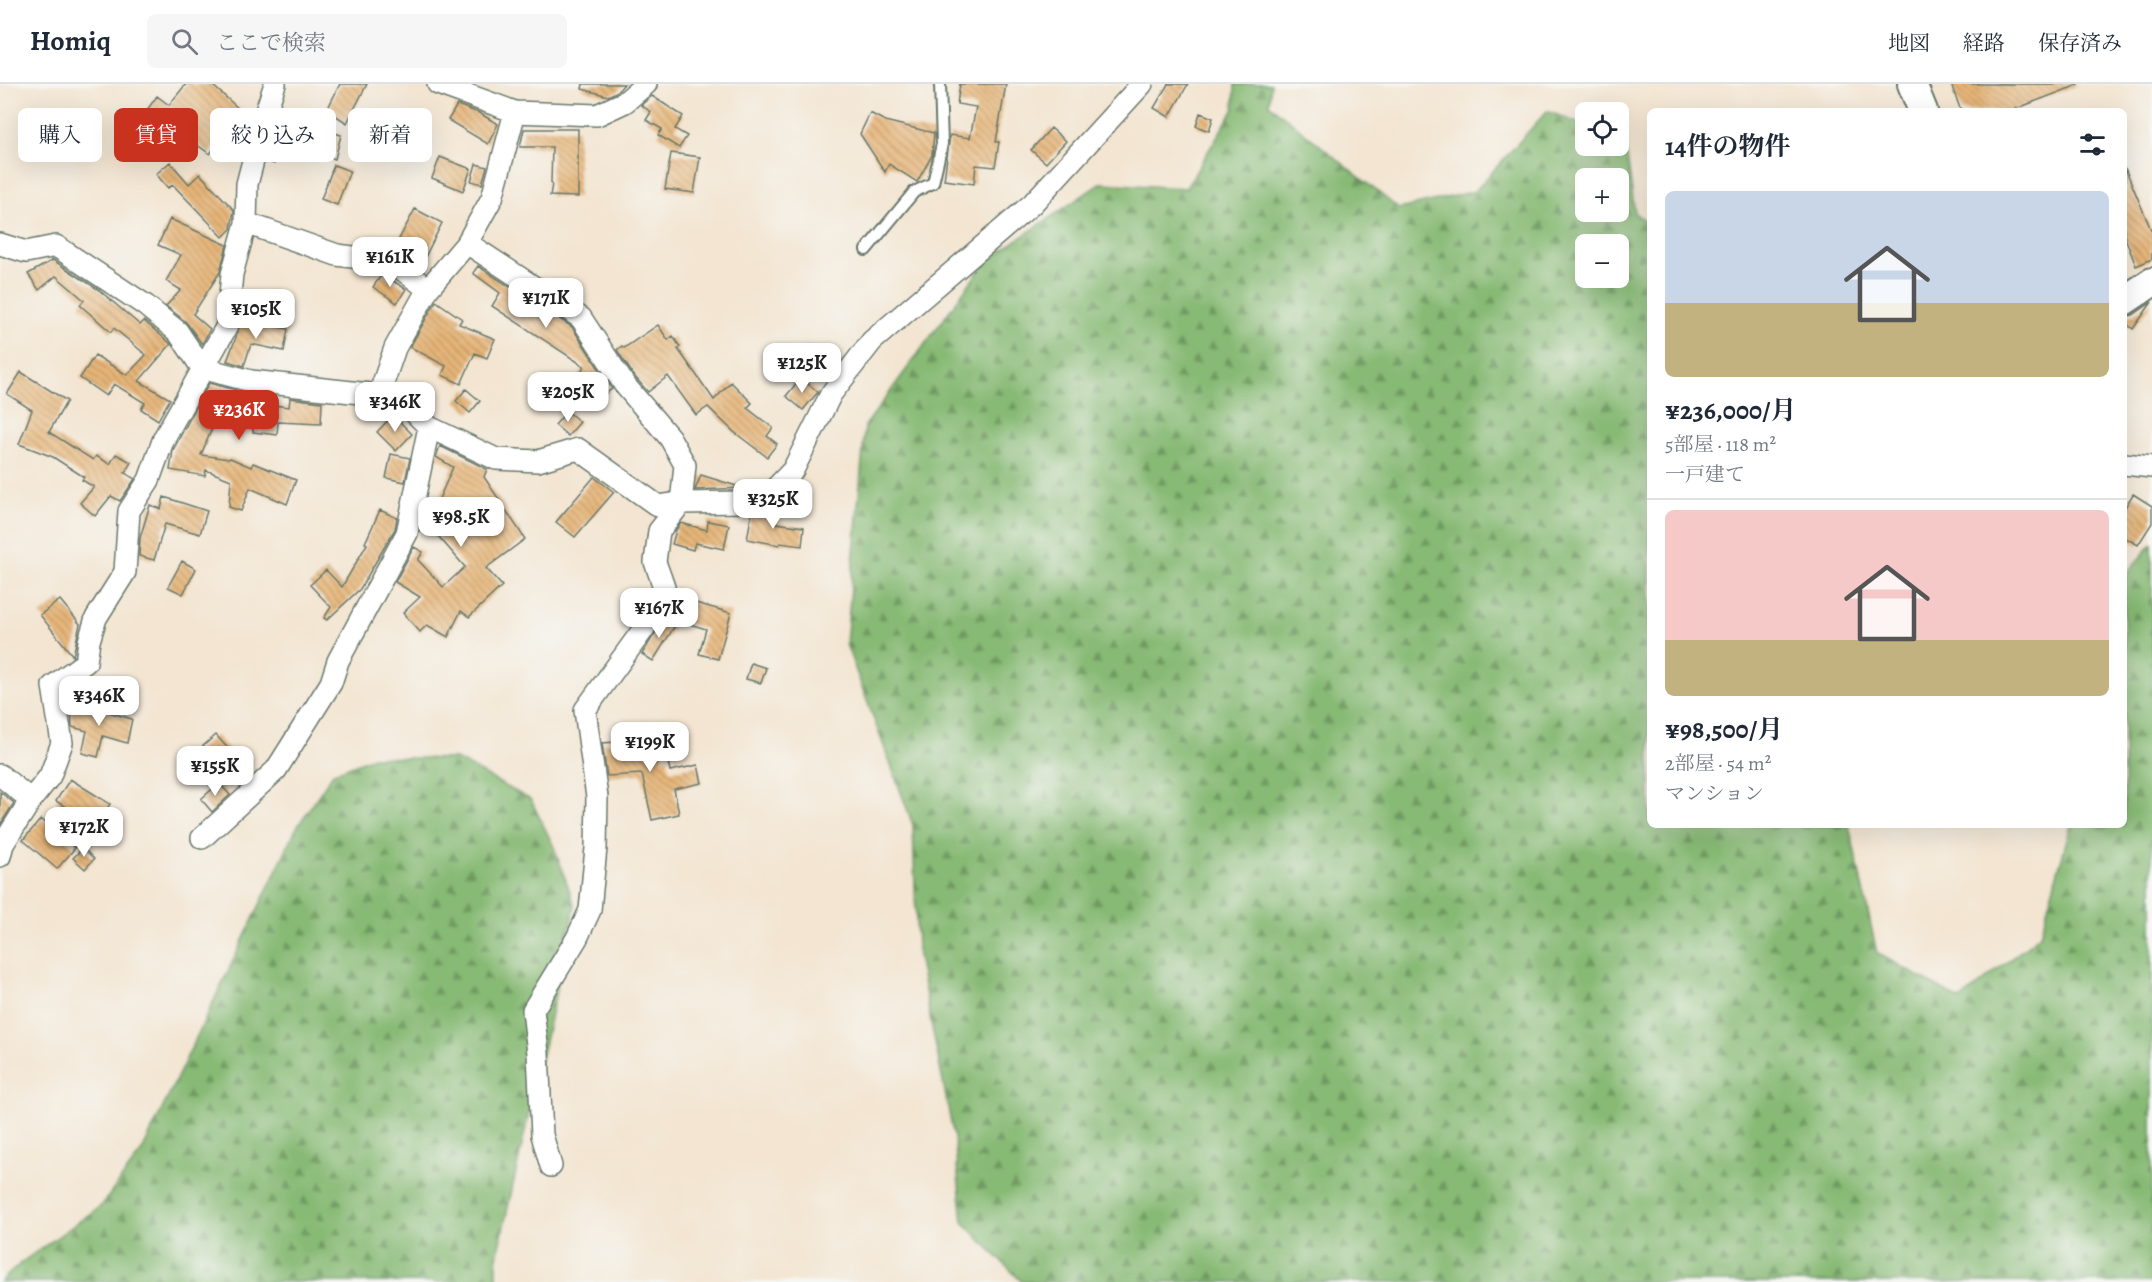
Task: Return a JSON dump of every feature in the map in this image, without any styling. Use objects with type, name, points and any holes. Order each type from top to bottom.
[{"type":"main road","points":[[1912,84],[1922,108]]},
{"type":"main road","points":[[2127,299],[2152,282]]},
{"type":"street","points":[[0,856],[3,844],[31,800],[50,776],[62,743],[53,686],[86,662],[96,618],[125,572],[129,511],[148,480],[164,438],[227,327],[232,274],[246,223],[247,184],[275,84]]},
{"type":"street","points":[[438,84],[515,112],[597,115],[625,102],[646,84]]},
{"type":"street","points":[[0,244],[26,252],[56,246],[145,305],[178,332],[202,368],[251,381],[401,399],[429,427],[496,459],[538,460],[579,449],[658,506],[742,502],[771,493],[793,470],[831,394],[872,341],[1032,204],[1142,84]]},
{"type":"street","points":[[379,395],[395,348],[428,289],[468,243],[492,198],[515,112]]},
{"type":"street","points":[[246,223],[337,255],[392,262],[428,289]]},
{"type":"street","points":[[468,243],[581,318],[624,384],[670,438],[685,465],[681,504],[659,531],[655,562],[664,587],[645,627],[585,710],[597,797],[596,848],[590,910],[577,938],[533,1010],[542,1136],[550,1166]]},
{"type":"street","points":[[202,838],[276,770],[331,683],[338,661],[407,533],[429,427]]},
{"type":"street","points":[[2127,464],[2152,467]]},
{"type":"street","points":[[0,775],[31,800]]},
{"type":"lane","points":[[866,250],[914,192],[933,183],[942,144],[940,84]]},
{"type":"green space","points":[[1235,84],[1271,84],[1269,104],[1399,209],[1475,191],[1547,111],[1575,122],[1575,156],[1627,156],[1629,168],[1575,168],[1575,222],[1629,222],[1629,171],[1635,214],[1647,221],[1647,828],[1850,828],[1877,953],[1960,1000],[2040,935],[2070,828],[2127,828],[2127,574],[2152,544],[2152,1282],[1022,1282],[963,1222],[954,1138],[917,951],[913,825],[846,644],[865,426],[986,261],[1101,183],[1186,188],[1234,109]]},
{"type":"green space","points":[[373,757],[456,759],[531,800],[554,847],[575,906],[497,1257],[497,1282],[0,1282],[22,1262],[102,1205],[142,1151],[297,827],[333,773]]},
{"type":"building","points":[[186,84],[211,84],[238,108],[210,108],[210,154],[198,146],[198,108],[148,108],[157,96],[169,105]]},
{"type":"building","points":[[340,84],[367,84],[355,108],[348,108],[347,123],[336,116],[336,108],[328,108]]},
{"type":"building","points":[[583,84],[624,84],[618,91],[608,96],[582,89]]},
{"type":"building","points":[[960,84],[1006,84],[996,142],[999,142],[995,167],[976,165],[974,184],[944,180],[950,135],[970,138],[976,107],[957,104]]},
{"type":"building","points":[[1168,84],[1188,84],[1169,117],[1154,108]]},
{"type":"building","points":[[1951,84],[2078,84],[2018,108],[1960,108]]},
{"type":"building","points":[[652,96],[683,116],[675,129],[687,136],[679,148],[658,135],[662,129],[646,120],[651,112],[641,105]]},
{"type":"building","points":[[457,105],[479,113],[498,124],[488,144],[448,120]]},
{"type":"building","points":[[870,113],[885,121],[934,133],[932,155],[917,182],[889,164],[885,172],[860,134]]},
{"type":"building","points":[[1200,113],[1213,118],[1209,131],[1196,126]]},
{"type":"building","points":[[1051,128],[1066,141],[1046,163],[1031,150]]},
{"type":"building","points":[[524,129],[578,129],[578,197],[550,196],[552,147],[520,147]]},
{"type":"building","points":[[336,133],[341,135],[336,155]]},
{"type":"building","points":[[671,153],[700,157],[694,193],[665,189]]},
{"type":"building","points":[[440,157],[471,169],[463,191],[432,178]]},
{"type":"building","points":[[170,162],[189,184],[200,174],[234,210],[231,229],[223,237],[173,185],[168,188],[156,174]]},
{"type":"building","points":[[476,164],[487,167],[482,184],[471,181]]},
{"type":"building","points":[[334,165],[350,171],[337,205],[321,199]]},
{"type":"building","points":[[2127,173],[2152,232],[2152,259],[2136,266],[2127,243]]},
{"type":"building","points":[[415,209],[442,223],[425,257],[397,243]]},
{"type":"building","points":[[170,219],[227,245],[220,272],[193,314],[210,329],[202,344],[186,322],[166,306],[181,290],[166,281],[181,255],[158,245]]},
{"type":"building","points":[[53,260],[99,290],[140,325],[144,321],[171,344],[139,381],[170,399],[158,420],[141,409],[145,403],[114,384],[106,396],[80,378],[95,355],[127,375],[146,355],[114,328],[111,332],[80,305],[84,300],[56,276],[39,290],[28,274]]},
{"type":"building","points":[[478,266],[572,327],[612,389],[602,396],[591,382],[584,386],[578,378],[584,366],[492,306],[500,293],[473,273]]},
{"type":"building","points":[[382,274],[406,289],[397,303],[373,287]]},
{"type":"building","points":[[436,301],[462,319],[459,324],[495,339],[487,358],[475,353],[461,384],[442,375],[446,366],[410,347]]},
{"type":"building","points":[[2152,302],[2133,329],[2127,324],[2127,316],[2133,315]]},
{"type":"building","points":[[240,319],[288,329],[284,351],[251,344],[244,366],[227,361],[238,332]]},
{"type":"building","points":[[658,325],[668,340],[673,336],[680,347],[678,349],[714,400],[731,382],[752,403],[747,408],[773,428],[767,436],[777,444],[767,457],[734,432],[708,407],[696,415],[668,376],[648,392],[634,376],[617,350],[622,346],[624,348]]},
{"type":"building","points":[[21,372],[67,401],[49,432],[93,460],[96,456],[110,464],[116,454],[131,462],[125,473],[135,479],[120,501],[111,496],[95,516],[80,503],[94,487],[82,480],[84,477],[53,457],[19,444],[32,410],[7,394]]},
{"type":"building","points":[[801,378],[818,392],[803,410],[786,396]]},
{"type":"building","points":[[209,383],[236,390],[235,393],[256,403],[289,407],[290,398],[322,402],[321,424],[278,422],[277,435],[253,432],[253,429],[218,414],[201,455],[230,458],[251,467],[253,463],[296,480],[287,504],[250,488],[241,511],[229,507],[231,480],[206,470],[205,476],[170,470],[173,450]]},
{"type":"building","points":[[466,389],[480,401],[470,413],[456,401]]},
{"type":"building","points":[[567,411],[580,422],[568,436],[555,425]]},
{"type":"building","points":[[393,415],[412,434],[396,451],[377,432]]},
{"type":"building","points":[[440,446],[487,469],[484,477],[525,539],[486,568],[502,586],[469,617],[461,611],[448,637],[427,625],[420,632],[403,613],[420,597],[395,582],[414,547],[423,552],[418,560],[443,587],[465,567],[439,537],[448,530],[423,519],[426,504],[435,508],[453,467],[436,457]]},
{"type":"building","points":[[391,454],[410,458],[405,482],[386,478]]},
{"type":"building","points":[[701,475],[743,488],[695,490]]},
{"type":"building","points":[[594,477],[614,492],[575,537],[556,522]]},
{"type":"building","points":[[2133,494],[2152,506],[2152,523],[2138,545],[2127,539],[2127,504]]},
{"type":"building","points":[[164,497],[207,511],[200,534],[165,524],[154,560],[139,556],[140,538],[150,505],[161,509]]},
{"type":"building","points":[[380,510],[397,518],[395,529],[360,589],[327,620],[324,618],[331,607],[310,585],[326,570],[342,587],[367,544],[365,543]]},
{"type":"building","points":[[758,510],[777,514],[776,523],[804,527],[802,546],[780,543],[779,545],[747,539],[752,512]]},
{"type":"building","points":[[708,521],[729,525],[724,549],[695,543],[693,550],[672,544],[676,530],[681,523],[707,530]]},
{"type":"building","points":[[182,561],[196,569],[183,594],[168,587]]},
{"type":"building","points":[[60,600],[80,624],[73,656],[40,615]]},
{"type":"building","points":[[689,601],[731,613],[718,659],[699,654],[706,629],[683,622]]},
{"type":"building","points":[[665,617],[676,624],[653,661],[642,654]]},
{"type":"building","points":[[751,663],[766,668],[761,683],[746,679]]},
{"type":"building","points":[[71,701],[132,719],[127,743],[103,736],[98,757],[82,753],[87,731],[72,727]]},
{"type":"building","points":[[216,735],[245,768],[227,784],[197,751]]},
{"type":"building","points":[[662,739],[663,759],[667,758],[670,771],[698,765],[702,783],[674,789],[679,814],[652,820],[642,774],[607,776],[602,743]]},
{"type":"building","points":[[70,779],[110,804],[101,818],[89,810],[84,818],[56,801]]},
{"type":"building","points":[[219,783],[230,795],[212,812],[201,799]]},
{"type":"building","points":[[0,792],[14,803],[0,825]]},
{"type":"building","points":[[41,819],[75,848],[57,869],[23,840]]},
{"type":"building","points":[[83,848],[94,859],[85,869],[73,858]]}]
